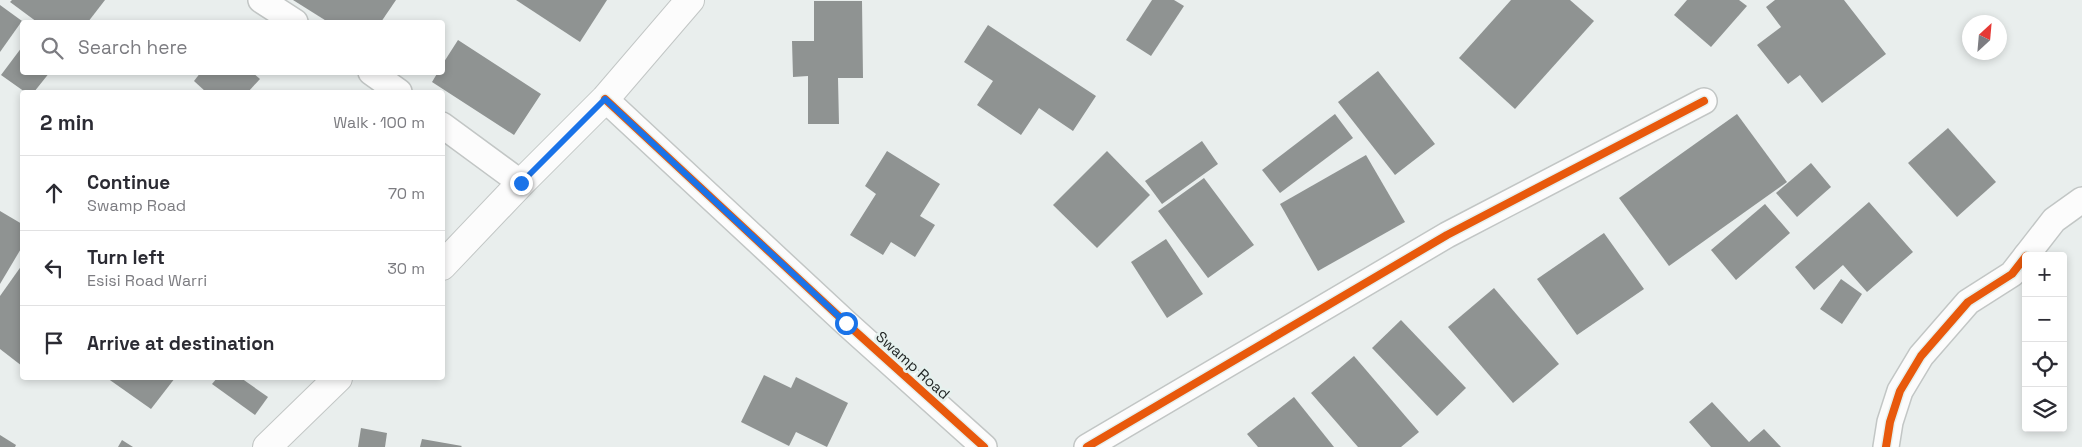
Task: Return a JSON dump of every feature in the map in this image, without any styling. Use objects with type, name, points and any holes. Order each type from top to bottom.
[{"type":"street","points":[[262,0],[293,20]]},
{"type":"street","points":[[445,263],[605,99],[690,0]]},
{"type":"street","points":[[375,75],[395,90]]},
{"type":"street","name":"Swamp Road","points":[[605,99],[839,316],[984,447]]},
{"type":"street","points":[[1087,447],[1447,234],[1704,101]]},
{"type":"street","points":[[445,127],[521,183]]},
{"type":"street","points":[[2029,252],[2054,220],[2082,200]]},
{"type":"street","points":[[1886,447],[1890,422],[1900,391],[1921,356],[1968,302],[2012,274],[2022,261]]},
{"type":"street","points":[[267,447],[336,380]]},
{"type":"building","points":[[12,0],[105,0],[90,20],[34,20],[10,2]]},
{"type":"building","points":[[293,0],[396,0],[382,20],[325,20]]},
{"type":"building","points":[[516,0],[607,0],[580,42]]},
{"type":"building","points":[[1152,0],[1174,0],[1184,6],[1151,56],[1126,40]]},
{"type":"building","points":[[1511,0],[1570,0],[1594,21],[1515,109],[1459,58]]},
{"type":"building","points":[[1687,0],[1739,0],[1747,6],[1711,47],[1674,15]]},
{"type":"building","points":[[1775,0],[1844,0],[1886,54],[1822,103],[1800,75],[1788,84],[1757,45],[1781,27],[1766,7]]},
{"type":"building","points":[[814,1],[862,1],[863,78],[838,78],[839,124],[808,124],[808,76],[793,77],[792,41],[814,41]]},
{"type":"building","points":[[0,5],[21,20],[20,24],[0,52]]},
{"type":"building","points":[[988,25],[1096,96],[1073,131],[1039,108],[1021,135],[977,105],[993,81],[964,62]]},
{"type":"building","points":[[458,40],[541,94],[514,135],[432,82],[436,75],[445,75],[445,60]]},
{"type":"building","points":[[20,50],[20,75],[48,75],[36,90],[22,90],[1,75]]},
{"type":"building","points":[[1378,71],[1435,144],[1395,175],[1338,102]]},
{"type":"building","points":[[199,75],[255,75],[260,79],[250,90],[204,90],[194,81]]},
{"type":"building","points":[[1335,114],[1353,138],[1280,193],[1262,170]]},
{"type":"building","points":[[1737,114],[1787,182],[1669,266],[1619,198]]},
{"type":"building","points":[[1948,128],[1996,182],[1957,217],[1908,163]]},
{"type":"building","points":[[1202,141],[1218,164],[1162,204],[1145,181]]},
{"type":"building","points":[[887,151],[940,184],[920,216],[935,225],[915,257],[891,242],[883,255],[850,235],[876,194],[865,186]]},
{"type":"building","points":[[1107,151],[1150,195],[1097,248],[1053,205]]},
{"type":"building","points":[[1366,155],[1405,222],[1318,271],[1280,204]]},
{"type":"building","points":[[1811,163],[1831,187],[1797,217],[1776,193]]},
{"type":"building","points":[[1204,178],[1254,245],[1208,278],[1158,211]]},
{"type":"building","points":[[1869,202],[1913,252],[1867,292],[1843,265],[1814,290],[1795,267]]},
{"type":"building","points":[[1765,204],[1790,233],[1736,280],[1711,250]]},
{"type":"building","points":[[0,211],[20,223],[20,250],[0,284]]},
{"type":"building","points":[[1604,233],[1644,289],[1577,335],[1537,279]]},
{"type":"building","points":[[1166,239],[1203,294],[1167,318],[1131,262]]},
{"type":"building","points":[[20,268],[20,364],[0,349],[0,296]]},
{"type":"building","points":[[1841,279],[1862,294],[1842,324],[1820,309]]},
{"type":"building","points":[[1494,288],[1559,364],[1513,403],[1448,327]]},
{"type":"building","points":[[1401,320],[1466,388],[1437,416],[1372,348]]},
{"type":"building","points":[[1354,356],[1419,432],[1401,447],[1358,447],[1311,393]]},
{"type":"building","points":[[764,375],[791,388],[796,377],[848,403],[827,447],[796,432],[789,446],[741,422]]},
{"type":"building","points":[[110,380],[173,380],[151,409]]},
{"type":"building","points":[[215,380],[244,380],[268,397],[255,415],[212,384]]},
{"type":"building","points":[[1294,397],[1334,447],[1258,447],[1247,434]]},
{"type":"building","points":[[1712,402],[1749,442],[1764,429],[1781,447],[1711,447],[1689,422]]},
{"type":"building","points":[[361,428],[387,433],[385,447],[358,447]]},
{"type":"building","points":[[0,435],[16,445],[15,447],[0,447]]},
{"type":"building","points":[[422,439],[462,446],[420,447]]},
{"type":"building","points":[[122,440],[133,447],[118,447]]},
{"type":"cycle path","points":[[605,99],[846,323],[984,447]]},
{"type":"cycle path","points":[[1087,447],[1447,235],[1704,101]]},
{"type":"cycle path","points":[[1886,447],[1890,422],[1900,391],[1921,356],[1968,302],[2012,274],[2022,261]]},
{"type":"route","points":[[521,183],[605,99],[846,323]]}]
